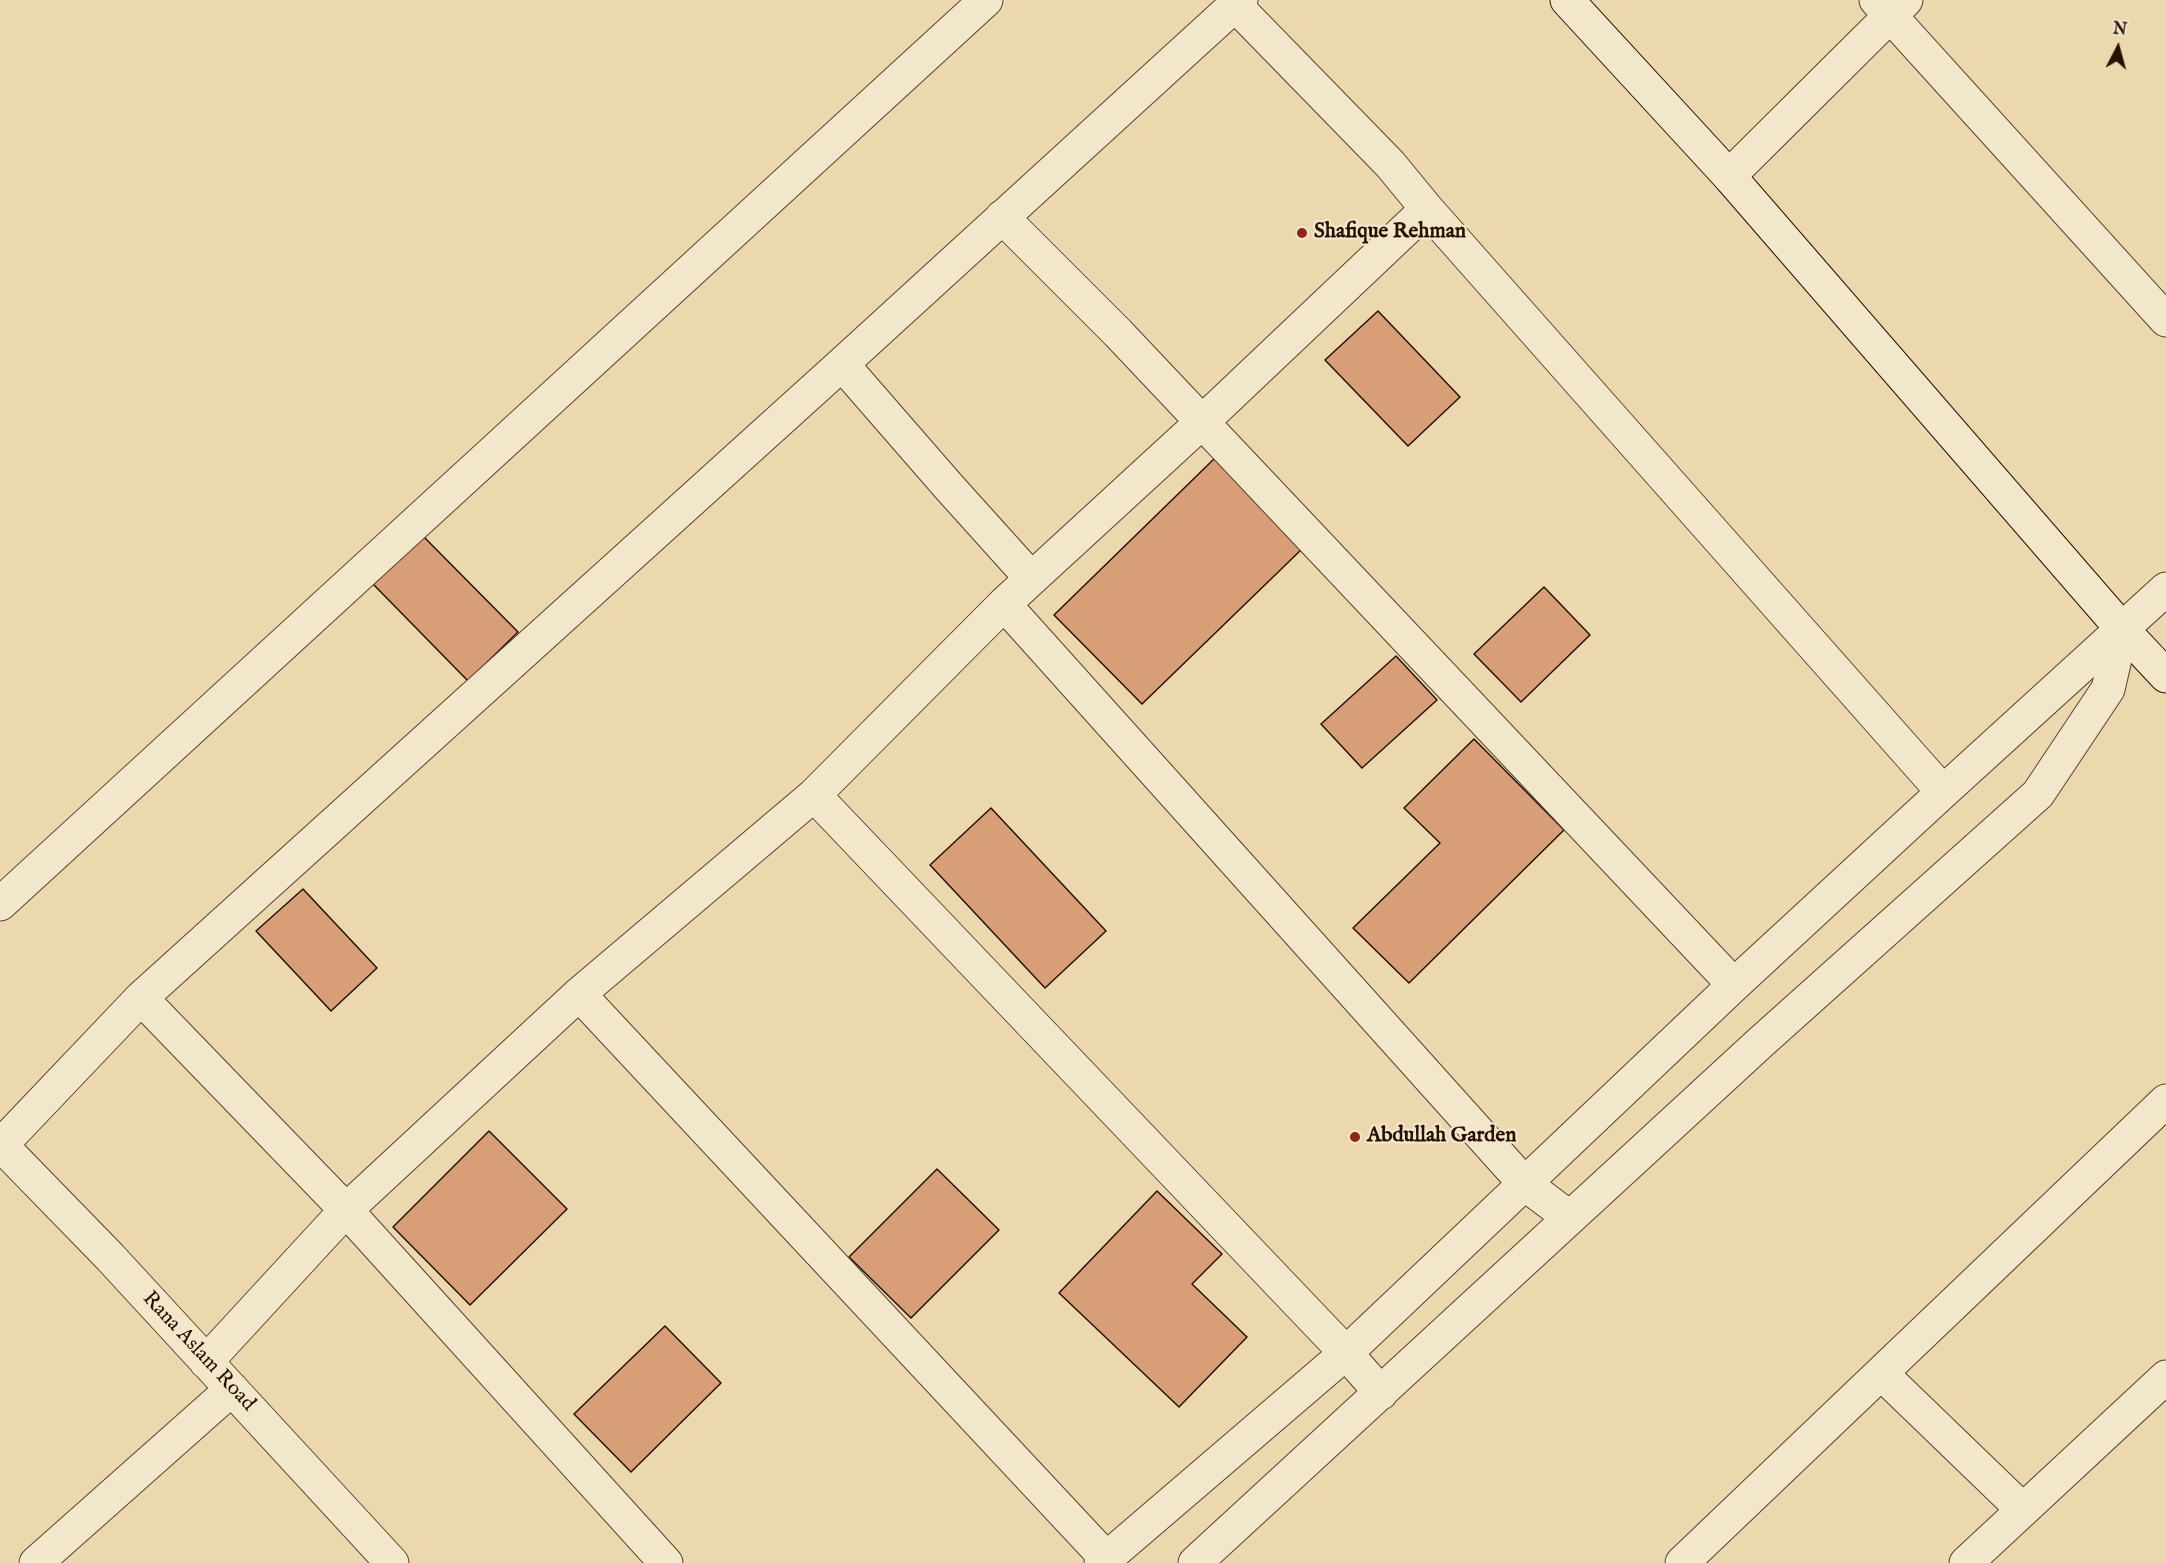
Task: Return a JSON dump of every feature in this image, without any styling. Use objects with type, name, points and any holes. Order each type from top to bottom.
[{"type":"street","points":[[0,904],[986,0]]},
{"type":"street","points":[[1568,0],[1729,176],[2122,629],[2166,676]]},
{"type":"street","points":[[0,1145],[141,998],[1238,3],[1390,164],[1427,209],[1943,792]]},
{"type":"street","points":[[1729,176],[1890,5],[2166,320]]},
{"type":"street","points":[[206,1362],[346,1210],[579,994],[814,795],[1031,578],[1201,423],[1427,209]]},
{"type":"street","points":[[1002,217],[1118,333],[1734,985]]},
{"type":"street","points":[[842,364],[1031,578]]},
{"type":"street","points":[[579,994],[1103,1561],[1346,1353],[1734,985],[2166,589]]},
{"type":"street","points":[[1004,604],[1525,1184],[1570,1218]]},
{"type":"street","points":[[1195,1563],[1761,1042],[2038,794],[2108,689],[2122,629]]},
{"type":"street","points":[[814,795],[1346,1353],[1381,1393]]},
{"type":"street","points":[[141,998],[346,1210],[666,1563]]},
{"type":"street","points":[[1682,1563],[2166,1101]]},
{"type":"street","name":"Rana Aslam Road","points":[[0,1145],[110,1257],[392,1563]]},
{"type":"street","points":[[1881,1373],[2023,1510]]},
{"type":"street","points":[[1966,1563],[2166,1377]]},
{"type":"street","points":[[36,1563],[232,1389]]},
{"type":"building","points":[[1378,311],[1460,397],[1408,446],[1325,360]]},
{"type":"building","points":[[1215,458],[1303,548],[1142,704],[1054,615]]},
{"type":"building","points":[[423,536],[518,632],[468,681],[373,584]]},
{"type":"building","points":[[1544,587],[1590,635],[1521,702],[1474,654]]},
{"type":"building","points":[[1396,656],[1437,700],[1362,768],[1321,724]]},
{"type":"building","points":[[1474,739],[1564,830],[1409,983],[1353,928],[1440,843],[1404,808]]},
{"type":"building","points":[[991,808],[1106,931],[1045,988],[930,865]]},
{"type":"building","points":[[303,889],[377,968],[331,1011],[256,931]]},
{"type":"building","points":[[489,1131],[567,1209],[470,1305],[393,1227]]},
{"type":"building","points":[[937,1169],[999,1230],[911,1318],[849,1257]]},
{"type":"building","points":[[1157,1191],[1222,1254],[1192,1284],[1247,1337],[1179,1407],[1059,1293]]},
{"type":"building","points":[[665,1326],[721,1383],[631,1472],[574,1414]]},
{"type":"place","name":"Shafique Rehman","points":[[1302,233]]},
{"type":"place","name":"Abdullah Garden","points":[[1355,1137]]}]
